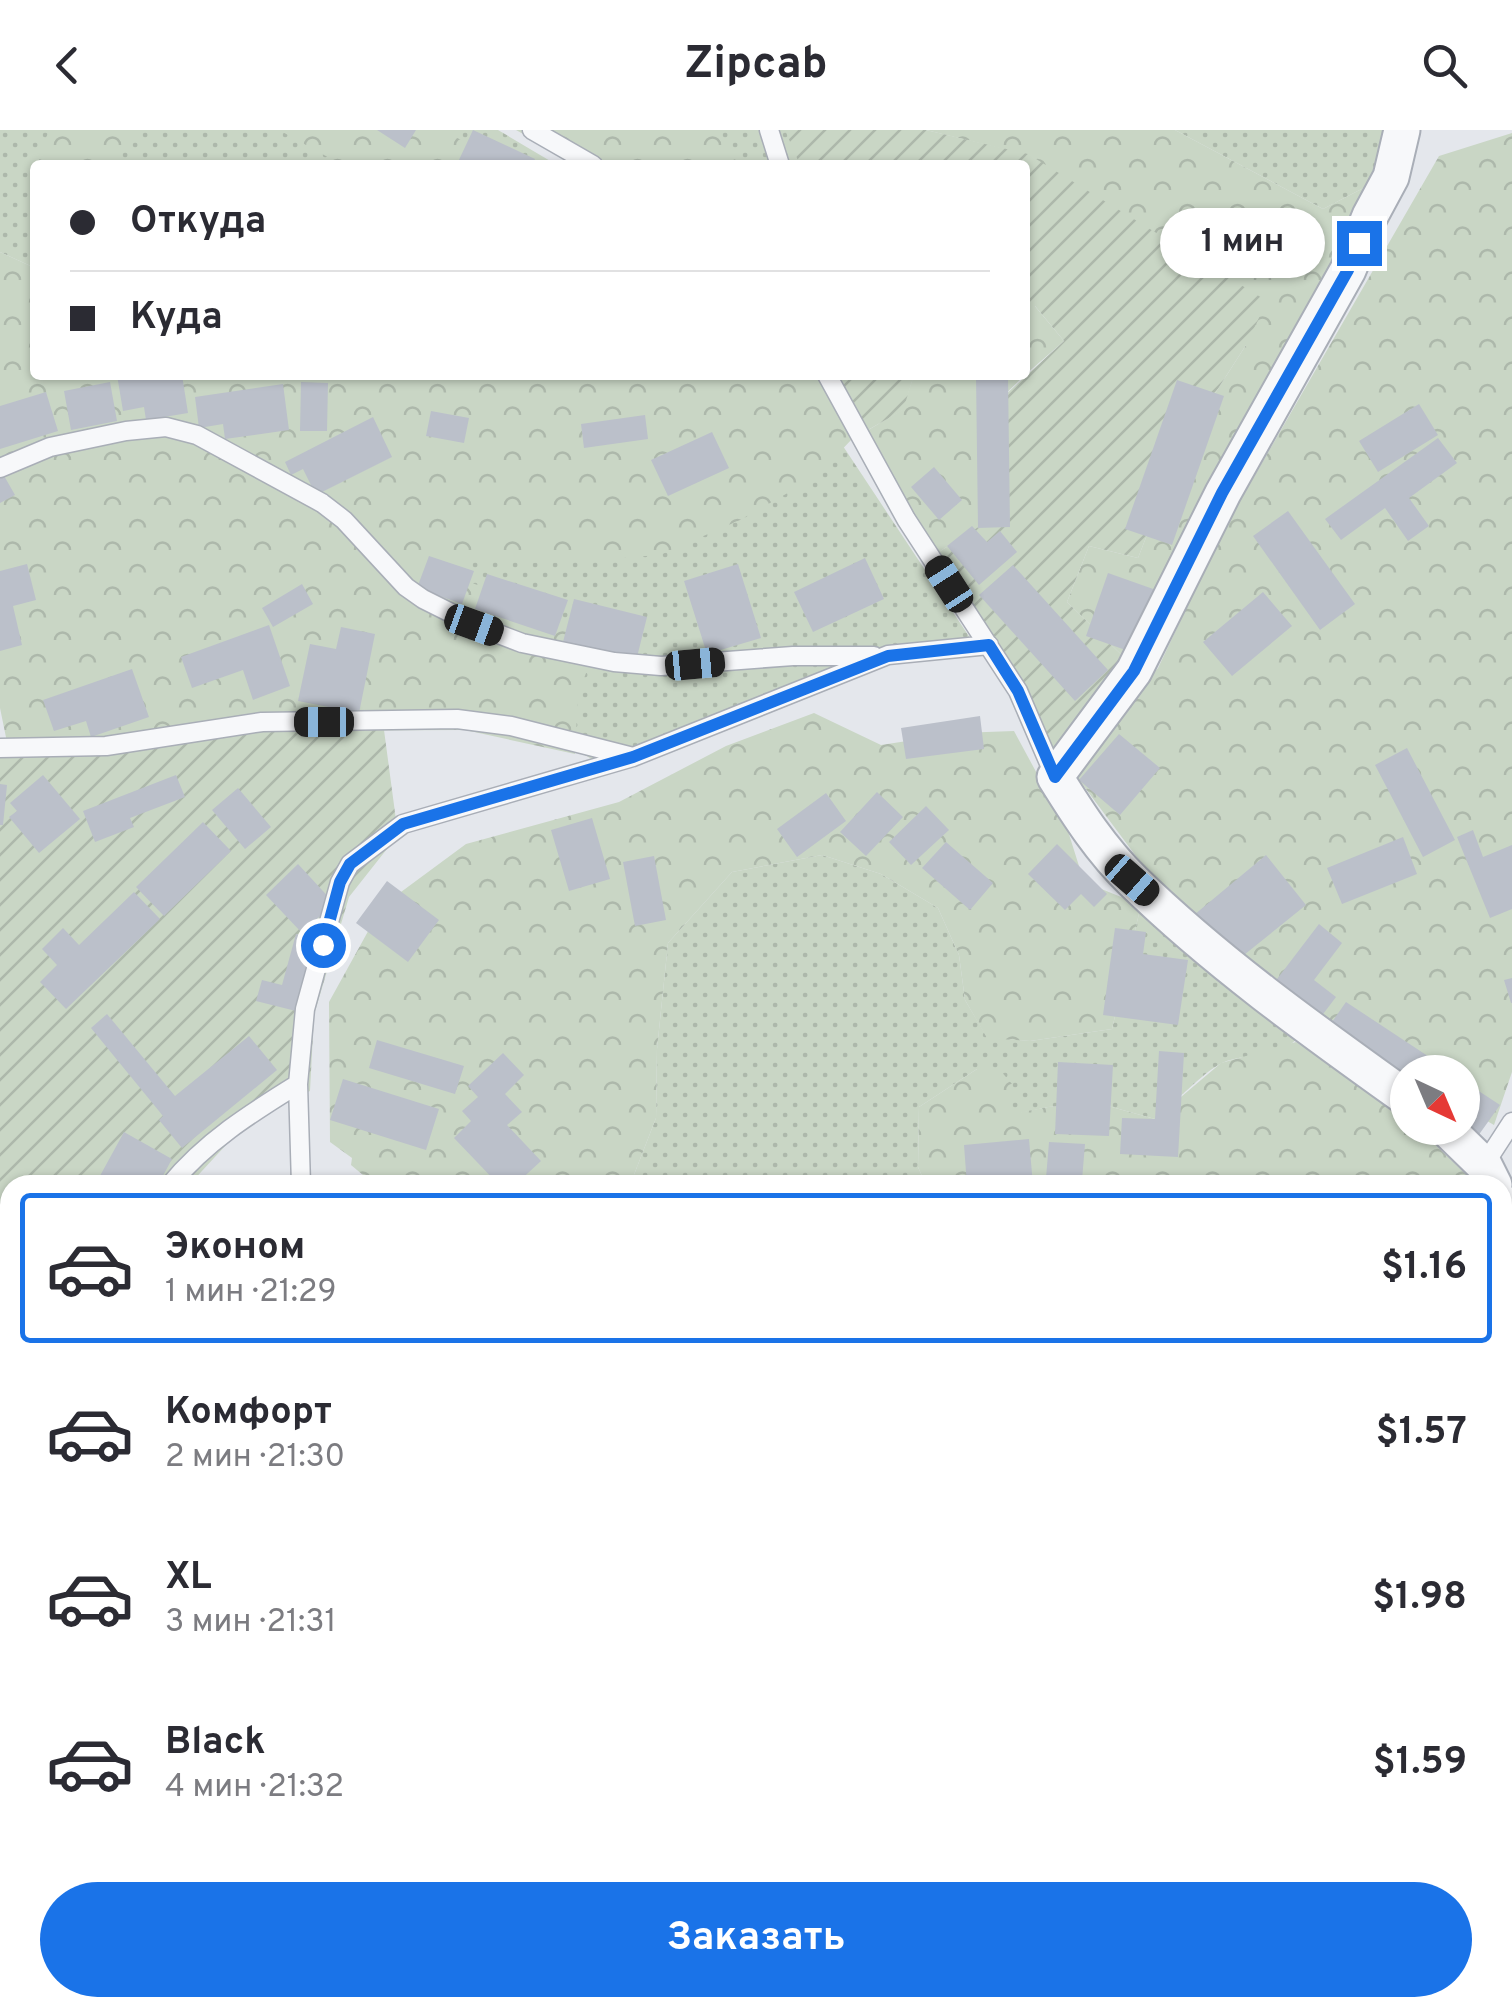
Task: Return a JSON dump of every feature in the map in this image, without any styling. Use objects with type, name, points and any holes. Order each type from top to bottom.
[{"type":"street","points":[[1390,1086],[1258,988],[1132,880],[1090,832],[1055,777],[1134,671],[1222,493],[1348,270],[1391,176],[1402,130]]},
{"type":"street","points":[[1462,1145],[1489,1175]]},
{"type":"lane","points":[[532,130],[583,160]]},
{"type":"lane","points":[[769,130],[778,160]]},
{"type":"lane","points":[[830,380],[906,518],[1018,691],[1055,777]]},
{"type":"lane","points":[[0,468],[50,447],[126,431],[166,427],[196,435],[322,503],[344,520],[406,588],[474,625],[522,643],[614,662],[661,666],[793,656],[888,656],[989,645]]},
{"type":"lane","points":[[301,1175],[298,1084],[305,1008],[340,882],[350,864],[403,824],[633,757],[888,656]]},
{"type":"lane","points":[[0,727],[3,748],[106,746],[262,722],[457,719],[510,726],[633,757]]},
{"type":"lane","points":[[178,1175],[188,1162],[250,1113],[298,1084]]},
{"type":"lane","points":[[1489,1175],[1512,1122]]},
{"type":"green space","points":[[0,130],[498,130],[549,160],[30,160],[30,266],[0,252]]},
{"type":"green space","points":[[50,130],[135,130],[103,160],[39,160]]},
{"type":"green space","points":[[279,130],[442,130],[499,160],[333,160]]},
{"type":"green space","points":[[516,130],[706,130],[722,140],[736,160],[570,160]]},
{"type":"green space","points":[[609,130],[848,130],[863,160],[650,160]]},
{"type":"green space","points":[[785,130],[926,130],[1028,154],[1267,301],[1246,345],[1182,445],[1138,558],[1089,546],[1067,602],[1132,665],[1045,775],[1013,701],[923,562],[994,517],[992,407],[1021,380],[1030,380],[1030,372],[1064,341],[1035,306],[1030,306],[1030,160],[798,160]]},
{"type":"green space","points":[[926,130],[1175,130],[1323,209],[1377,181],[1132,665],[1067,602],[1089,546],[1138,558],[1182,445],[1246,345],[1106,205],[1028,155]]},
{"type":"green space","points":[[1175,130],[1407,130],[1377,181],[1323,209]]},
{"type":"green space","points":[[1512,133],[1512,1072],[1494,1125],[1480,1117],[1480,1055],[1390,1055],[1390,1062],[1370,1051],[1162,891],[1071,769],[1158,668],[1225,527],[1439,156]]},
{"type":"green space","points":[[0,252],[30,266],[30,380],[821,380],[853,439],[902,410],[912,380],[1020,380],[992,407],[994,517],[923,562],[852,439],[816,477],[740,520],[660,555],[549,563],[463,561],[455,577],[601,634],[578,694],[575,754],[465,730],[261,731],[9,752],[0,708]]},
{"type":"green space","points":[[1034,305],[1064,341],[1030,371],[1030,306]]},
{"type":"green space","points":[[837,380],[912,380],[903,410],[852,439]]},
{"type":"green space","points":[[835,434],[980,653],[855,662],[601,765],[489,695],[404,538]]},
{"type":"green space","points":[[814,713],[881,745],[959,733],[1014,731],[1068,831],[1084,882],[1141,905],[1112,1029],[1030,1041],[987,1038],[965,1000],[959,955],[938,908],[881,874],[822,855],[732,872],[668,943],[657,1049],[656,1118],[634,1175],[363,1175],[351,1165],[352,1158],[330,1142],[329,1002],[382,906],[466,844],[619,802],[726,746]]},
{"type":"green space","points":[[384,730],[398,835],[349,897],[314,1015],[310,1091],[251,1118],[198,1175],[0,1175],[0,751],[261,731]]},
{"type":"green space","points":[[822,855],[881,874],[938,908],[959,955],[965,1000],[987,1037],[1030,1041],[1112,1029],[1141,905],[1301,1033],[1276,1051],[1214,1067],[1155,1119],[1101,1104],[1048,1107],[1011,1115],[977,1069],[919,1107],[918,1167],[922,1175],[634,1175],[656,1118],[657,1049],[668,943],[732,872]]},
{"type":"green space","points":[[1296,1042],[1390,1104],[1390,1145],[1436,1145],[1467,1175],[922,1175],[918,1167],[919,1107],[977,1069],[999,1069],[1012,1084],[1012,1114],[1101,1104],[1155,1119],[1221,1063]]},
{"type":"building","points":[[377,130],[416,130],[405,148]]},
{"type":"building","points":[[473,130],[535,159],[534,160],[459,160]]},
{"type":"building","points":[[118,380],[183,380],[188,413],[146,420],[144,407],[123,411]]},
{"type":"building","points":[[976,380],[1008,380],[1010,527],[978,528]]},
{"type":"building","points":[[1177,380],[1224,396],[1172,545],[1125,529]]},
{"type":"building","points":[[110,382],[117,421],[71,430],[64,391]]},
{"type":"building","points":[[301,382],[328,383],[327,431],[300,431]]},
{"type":"building","points":[[283,384],[289,430],[225,439],[223,424],[199,428],[195,397]]},
{"type":"building","points":[[46,392],[58,431],[0,449],[0,406]]},
{"type":"building","points":[[1419,404],[1438,435],[1378,472],[1359,441]]},
{"type":"building","points":[[431,411],[469,418],[464,443],[426,436]]},
{"type":"building","points":[[645,415],[648,439],[584,448],[581,424]]},
{"type":"building","points":[[373,417],[392,457],[316,495],[303,469],[291,475],[285,462]]},
{"type":"building","points":[[712,432],[729,468],[668,496],[651,460]]},
{"type":"building","points":[[1438,438],[1457,463],[1409,498],[1429,526],[1408,541],[1385,508],[1341,540],[1325,519]]},
{"type":"building","points":[[934,467],[962,500],[939,520],[911,487]]},
{"type":"building","points":[[0,475],[15,495],[0,503]]},
{"type":"building","points":[[1288,511],[1355,604],[1320,630],[1253,536]]},
{"type":"building","points":[[972,526],[987,542],[1000,531],[1017,552],[979,585],[947,546]]},
{"type":"building","points":[[429,556],[474,571],[462,604],[417,588]]},
{"type":"building","points":[[865,558],[884,599],[813,632],[794,592]]},
{"type":"building","points":[[27,564],[36,600],[13,606],[22,645],[0,651],[0,571]]},
{"type":"building","points":[[738,564],[761,638],[707,654],[684,581]]},
{"type":"building","points":[[1013,565],[1108,670],[1075,701],[979,595]]},
{"type":"building","points":[[1108,573],[1156,590],[1134,653],[1086,636]]},
{"type":"building","points":[[487,574],[568,600],[555,636],[475,609]]},
{"type":"building","points":[[302,584],[313,604],[273,627],[262,608]]},
{"type":"building","points":[[1263,592],[1292,626],[1232,676],[1203,642]]},
{"type":"building","points":[[574,599],[647,617],[636,661],[563,642]]},
{"type":"building","points":[[269,625],[290,686],[253,700],[243,670],[192,688],[181,657]]},
{"type":"building","points":[[341,627],[375,634],[359,713],[298,701],[310,644],[336,649]]},
{"type":"building","points":[[132,669],[149,717],[91,737],[86,721],[54,731],[43,700]]},
{"type":"building","points":[[980,716],[984,749],[906,759],[901,728]]},
{"type":"building","points":[[1119,734],[1160,768],[1120,815],[1079,780]]},
{"type":"building","points":[[1407,748],[1455,840],[1423,857],[1375,765]]},
{"type":"building","points":[[43,775],[80,819],[39,853],[9,817],[17,811],[10,803]]},
{"type":"building","points":[[176,775],[185,797],[130,818],[134,827],[95,842],[83,811]]},
{"type":"building","points":[[0,784],[7,785],[3,825],[0,825]]},
{"type":"building","points":[[238,788],[271,827],[245,849],[212,810]]},
{"type":"building","points":[[877,792],[903,817],[866,856],[840,832]]},
{"type":"building","points":[[826,793],[846,821],[797,857],[777,829]]},
{"type":"building","points":[[926,806],[949,830],[911,865],[889,842]]},
{"type":"building","points":[[592,818],[610,879],[569,891],[551,830]]},
{"type":"building","points":[[203,822],[231,851],[164,916],[136,887]]},
{"type":"building","points":[[1473,830],[1483,857],[1512,845],[1512,909],[1490,918],[1457,837]]},
{"type":"building","points":[[1403,837],[1417,874],[1342,904],[1327,868]]},
{"type":"building","points":[[946,842],[993,883],[970,910],[922,868]]},
{"type":"building","points":[[1057,844],[1107,894],[1094,907],[1081,894],[1065,910],[1028,874]]},
{"type":"building","points":[[1266,855],[1306,905],[1234,963],[1194,915]]},
{"type":"building","points":[[654,856],[666,920],[635,926],[623,862]]},
{"type":"building","points":[[298,864],[334,903],[302,933],[266,895]]},
{"type":"building","points":[[387,881],[439,920],[408,962],[356,923]]},
{"type":"building","points":[[134,892],[160,919],[66,1009],[40,982],[57,965],[42,949],[63,928],[79,945]]},
{"type":"building","points":[[1319,924],[1342,943],[1314,980],[1336,997],[1314,1026],[1268,991]]},
{"type":"building","points":[[1115,928],[1146,932],[1143,954],[1188,960],[1178,1025],[1103,1015]]},
{"type":"building","points":[[296,934],[316,939],[296,1011],[256,1001],[262,980],[282,985]]},
{"type":"building","points":[[1512,978],[1512,1003],[1511,1003],[1504,980]]},
{"type":"building","points":[[1346,1002],[1426,1055],[1390,1055],[1390,1076],[1325,1032]]},
{"type":"building","points":[[107,1014],[175,1096],[249,1036],[277,1070],[182,1148],[159,1120],[163,1116],[91,1028]]},
{"type":"building","points":[[377,1040],[464,1066],[455,1094],[369,1068]]},
{"type":"building","points":[[1159,1051],[1184,1053],[1178,1157],[1120,1154],[1122,1118],[1155,1119]]},
{"type":"building","points":[[503,1053],[524,1075],[505,1094],[522,1112],[507,1125],[541,1161],[526,1175],[489,1175],[454,1138],[471,1121],[462,1111],[478,1097],[468,1086]]},
{"type":"building","points":[[1058,1062],[1113,1065],[1109,1136],[1055,1134]]},
{"type":"building","points":[[343,1079],[439,1109],[426,1150],[330,1120]]},
{"type":"building","points":[[1480,1092],[1500,1105],[1480,1133]]},
{"type":"building","points":[[124,1132],[172,1159],[163,1175],[100,1175]]},
{"type":"building","points":[[1029,1139],[1032,1175],[966,1175],[964,1145]]},
{"type":"building","points":[[1049,1142],[1085,1144],[1082,1175],[1046,1175]]},
{"type":"route","points":[[323,945],[340,882],[350,864],[403,824],[633,757],[888,656],[989,645],[1018,691],[1055,777],[1134,671],[1222,493],[1348,270],[1359,243]]}]
